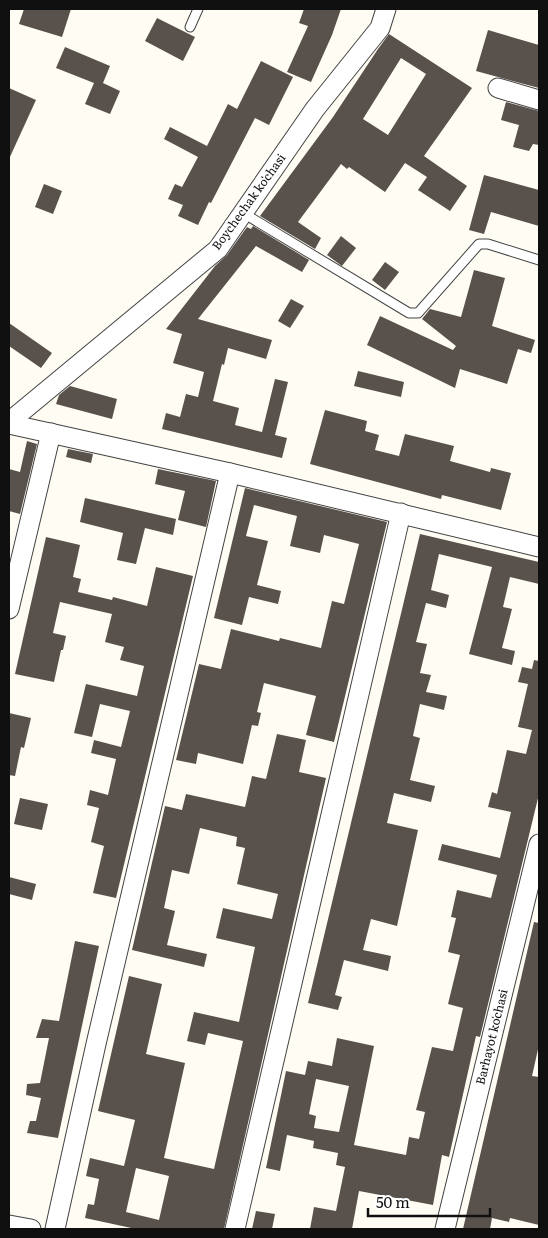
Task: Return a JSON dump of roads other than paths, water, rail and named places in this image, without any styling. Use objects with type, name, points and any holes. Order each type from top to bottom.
[{"type":"street","name":"Boychechak koʻchasi","points":[[9,423],[218,249],[315,109],[380,28],[386,9]]},
{"type":"street","points":[[498,88],[539,100]]},
{"type":"street","points":[[9,423],[401,513],[539,547]]},
{"type":"street","points":[[9,609],[50,433]]},
{"type":"street","points":[[55,1229],[94,1053],[230,473]]},
{"type":"street","points":[[235,1229],[401,513]]},
{"type":"street","name":"Barhayot koʻchasi","points":[[445,1229],[539,844]]},
{"type":"street","points":[[9,1225],[31,1229]]},
{"type":"lane","points":[[190,27],[198,9]]},
{"type":"lane","points":[[243,214],[409,313],[418,313],[479,244],[488,244],[539,260]]}]
